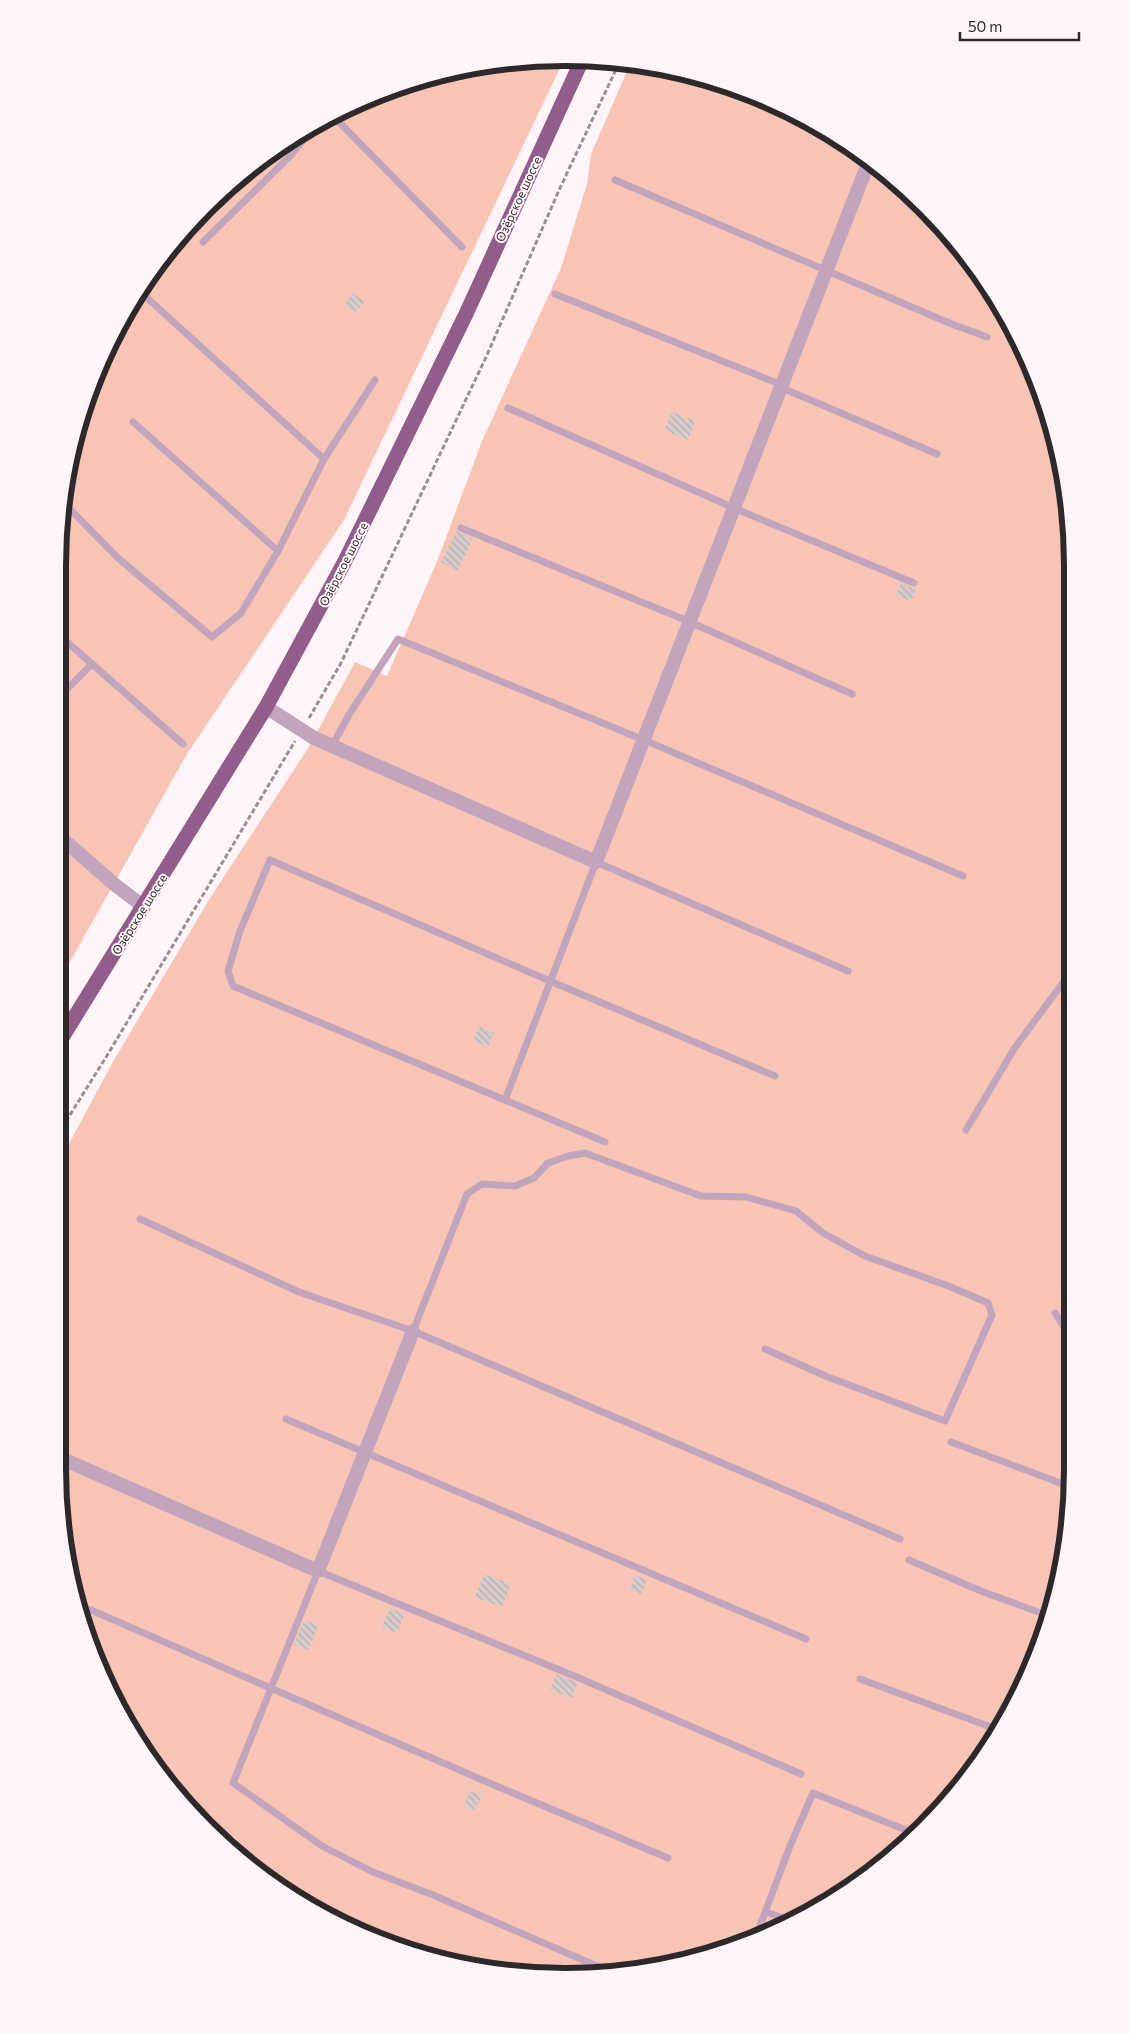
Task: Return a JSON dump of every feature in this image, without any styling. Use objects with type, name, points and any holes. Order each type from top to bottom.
[{"type":"main road","name":"Озёрское шоссе","points":[[66,1031],[266,708],[350,553],[466,314],[579,66]]},
{"type":"street","points":[[266,708],[301,730],[332,746],[596,862],[867,167]]},
{"type":"street","points":[[66,842],[114,884],[144,907]]},
{"type":"street","points":[[66,1461],[318,1571],[413,1331]]},
{"type":"lane","points":[[338,121],[462,248]]},
{"type":"lane","points":[[203,242],[290,156],[302,141]]},
{"type":"lane","points":[[615,180],[949,323],[987,337]]},
{"type":"lane","points":[[555,294],[782,384],[787,390],[937,454]]},
{"type":"lane","points":[[145,296],[324,459]]},
{"type":"lane","points":[[70,508],[118,558],[212,637],[241,613],[278,551],[324,459],[375,380]]},
{"type":"lane","points":[[508,408],[734,508],[914,583]]},
{"type":"lane","points":[[133,422],[278,551]]},
{"type":"lane","points":[[461,528],[684,619],[689,623],[852,694]]},
{"type":"lane","points":[[332,746],[350,713],[398,640],[644,740],[963,876]]},
{"type":"lane","points":[[66,641],[183,744]]},
{"type":"lane","points":[[66,690],[92,664]]},
{"type":"lane","points":[[604,1142],[233,986],[228,971],[240,931],[270,860],[550,982],[775,1076]]},
{"type":"lane","points":[[505,1100],[596,862],[848,971]]},
{"type":"lane","points":[[966,1130],[1014,1049],[1064,981]]},
{"type":"lane","points":[[413,1331],[467,1194],[482,1184],[514,1186],[534,1178],[548,1163],[568,1156],[585,1153],[701,1196],[746,1197],[796,1211],[823,1234],[865,1256],[951,1287],[988,1303],[992,1315],[945,1422],[828,1377],[765,1349]]},
{"type":"lane","points":[[140,1219],[300,1292],[413,1331],[900,1539]]},
{"type":"lane","points":[[1055,1313],[1064,1328]]},
{"type":"lane","points":[[286,1419],[366,1451],[806,1639]]},
{"type":"lane","points":[[951,1442],[1064,1484]]},
{"type":"lane","points":[[909,1560],[981,1591],[1042,1613]]},
{"type":"lane","points":[[599,1967],[432,1895],[373,1872],[322,1846],[233,1783],[318,1571],[572,1674],[801,1774]]},
{"type":"lane","points":[[86,1608],[494,1785],[668,1858]]},
{"type":"lane","points":[[860,1678],[991,1727]]},
{"type":"lane","points":[[760,1928],[790,1846],[813,1793],[908,1831]]},
{"type":"lane","points":[[766,1912],[782,1918]]},
{"type":"path","points":[[66,1121],[342,663],[487,356],[560,188],[617,69]]},
{"type":"shaded area","points":[[561,66],[344,520],[187,754],[66,969],[67,532],[76,468],[83,436],[104,374],[133,316],[169,261],[212,212],[261,169],[316,133],[374,104],[436,83],[500,71]]},
{"type":"shaded area","points":[[627,71],[694,83],[756,104],[786,118],[842,150],[869,169],[918,212],[961,261],[980,288],[1012,344],[1026,374],[1047,436],[1054,468],[1063,532],[1064,1469],[1063,1502],[1054,1566],[1047,1598],[1026,1660],[1012,1690],[980,1746],[961,1773],[918,1822],[869,1865],[842,1884],[786,1916],[756,1930],[694,1951],[662,1958],[598,1967],[565,1968],[532,1967],[500,1963],[436,1951],[374,1930],[344,1916],[288,1884],[236,1844],[190,1798],[150,1746],[118,1690],[104,1660],[83,1598],[71,1534],[67,1502],[66,1469],[66,1149],[114,1060],[210,898],[310,745],[355,662],[387,676],[438,559],[482,441],[561,268],[587,184],[591,154]]},
{"type":"building","points":[[353,293],[364,302],[355,313],[344,305]]},
{"type":"building","points":[[672,412],[695,421],[688,440],[664,430]]},
{"type":"building","points":[[457,531],[473,539],[457,571],[441,562]]},
{"type":"building","points":[[901,583],[917,588],[911,601],[896,595]]},
{"type":"building","points":[[480,1026],[494,1033],[488,1047],[473,1040]]},
{"type":"building","points":[[484,1574],[511,1584],[502,1607],[475,1597]]},
{"type":"building","points":[[635,1575],[647,1580],[641,1594],[629,1589]]},
{"type":"building","points":[[390,1608],[405,1614],[397,1633],[382,1627]]},
{"type":"building","points":[[304,1620],[318,1625],[309,1650],[294,1645]]},
{"type":"building","points":[[556,1674],[578,1683],[572,1698],[550,1690]]},
{"type":"building","points":[[470,1791],[482,1796],[474,1811],[463,1806]]}]
